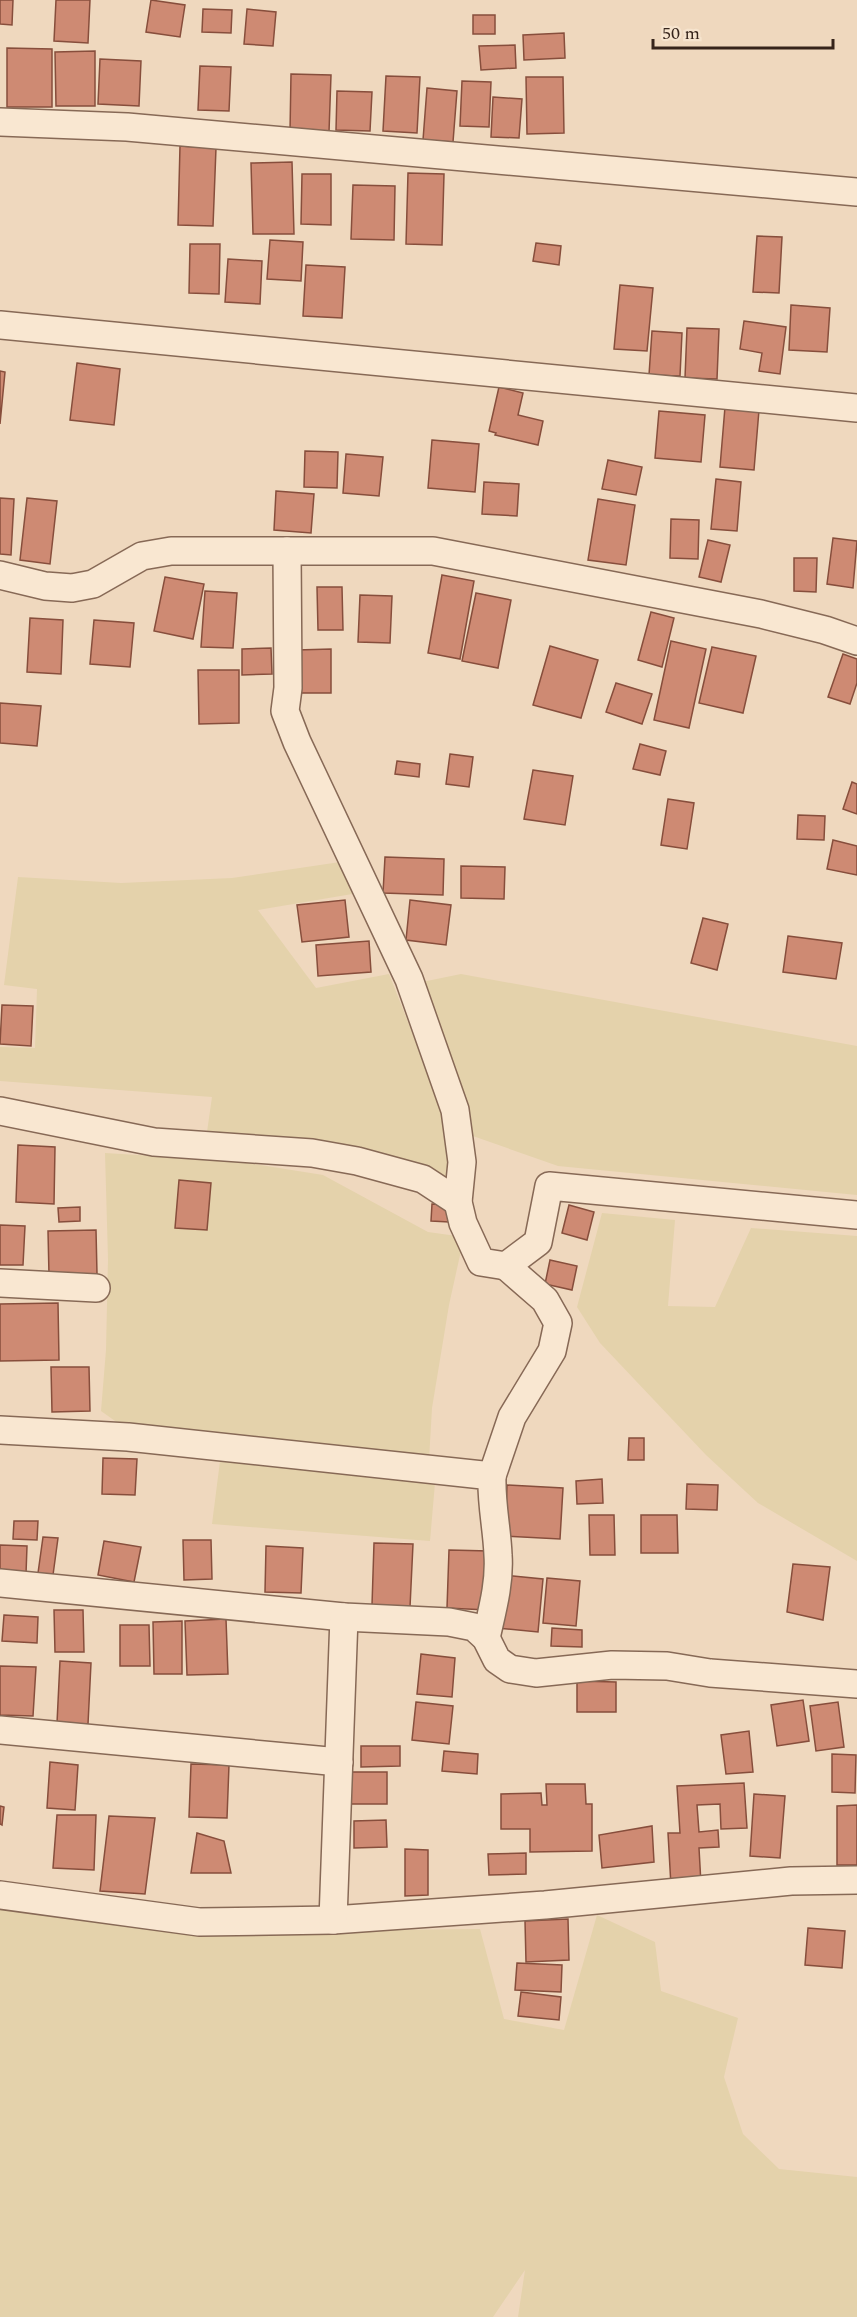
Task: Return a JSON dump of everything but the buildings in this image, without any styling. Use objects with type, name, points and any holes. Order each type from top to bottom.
[{"type":"street","points":[[0,122],[127,127],[857,192]]},
{"type":"street","points":[[0,325],[857,408]]},
{"type":"street","points":[[0,575],[45,586],[72,588],[93,584],[142,556],[171,551],[433,551],[761,614],[825,630],[857,641]]},
{"type":"street","points":[[287,551],[288,688],[285,711],[297,742],[409,979],[455,1110],[462,1162],[458,1202],[463,1223],[481,1262],[506,1266],[545,1300],[558,1323],[552,1351],[512,1417],[492,1476],[491,1502],[499,1557],[496,1595],[486,1638]]},
{"type":"street","points":[[0,1111],[154,1142],[312,1153],[357,1161],[423,1179],[458,1202]]},
{"type":"street","points":[[506,1266],[538,1242],[549,1186],[857,1215]]},
{"type":"street","points":[[0,1283],[96,1288]]},
{"type":"street","points":[[0,1430],[128,1437],[492,1476]]},
{"type":"street","points":[[0,1582],[344,1617],[449,1622],[474,1627],[486,1638],[497,1660],[510,1670],[537,1672],[612,1665],[667,1666],[710,1673],[857,1684]]},
{"type":"street","points":[[333,1920],[344,1617]]},
{"type":"street","points":[[0,1730],[339,1762]]},
{"type":"street","points":[[0,1895],[199,1922],[333,1920],[556,1904],[791,1881],[857,1880]]},
{"type":"shaded area","points":[[347,861],[364,892],[258,910],[316,988],[389,974],[451,1131],[455,1191],[206,1139],[212,1097],[0,1081],[0,1047],[35,1048],[37,989],[4,985],[18,877],[121,883],[232,878]]},
{"type":"shaded area","points":[[461,974],[857,1046],[857,1195],[558,1166],[470,1135],[422,982]]},
{"type":"shaded area","points":[[105,1153],[235,1161],[323,1175],[428,1232],[464,1237],[449,1305],[432,1408],[429,1460],[125,1428],[101,1411],[106,1350],[108,1259]]},
{"type":"shaded area","points":[[602,1213],[675,1220],[668,1306],[715,1307],[751,1228],[857,1236],[857,1561],[758,1503],[706,1455],[600,1343],[577,1307]]},
{"type":"shaded area","points":[[220,1461],[435,1483],[430,1541],[212,1524]]},
{"type":"shaded area","points":[[0,1908],[281,1931],[480,1929],[504,2019],[564,2030],[597,1915],[655,1942],[661,1991],[738,2018],[724,2077],[743,2134],[779,2169],[857,2177],[857,2317],[518,2317],[525,2270],[493,2317],[0,2317]]}]
